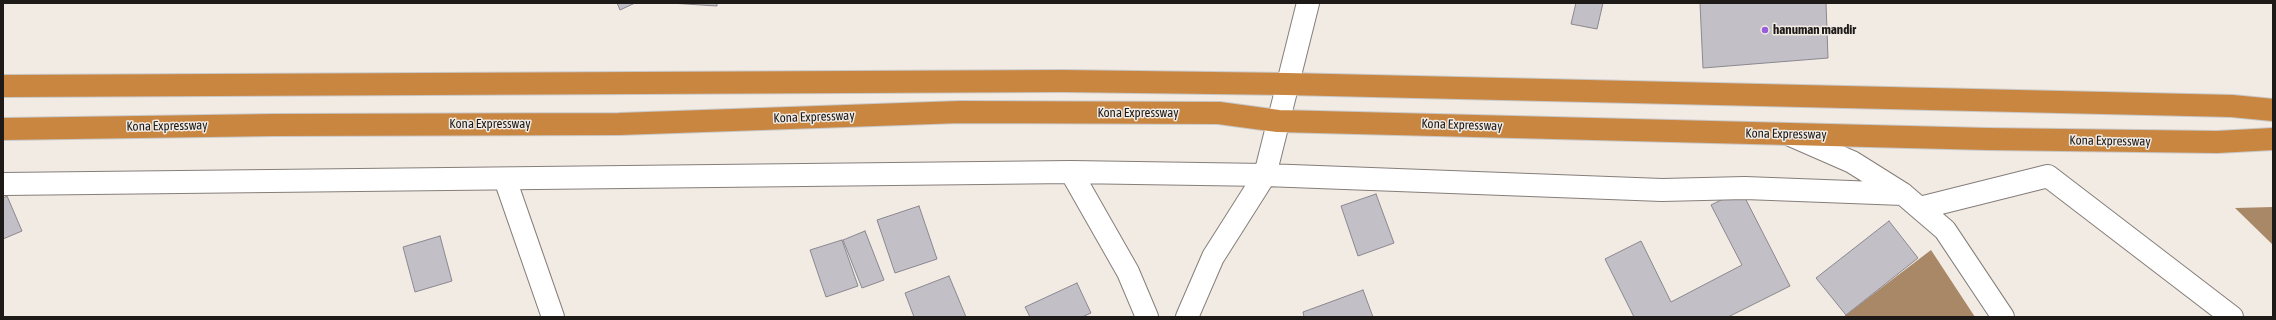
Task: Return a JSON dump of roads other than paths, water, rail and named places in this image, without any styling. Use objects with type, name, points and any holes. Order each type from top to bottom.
[{"type":"highway","points":[[3,86],[1046,81],[1287,84],[2232,106],[2273,110]]},
{"type":"highway","name":"Kona Expressway","points":[[3,128],[274,124],[618,124],[960,112],[1219,113],[1278,120],[1788,134],[2217,142],[2273,139]]},
{"type":"street","points":[[1187,317],[1213,257],[1265,175],[1308,3]]},
{"type":"street","points":[[1788,134],[1852,162],[1911,201],[1945,230],[2003,317]]},
{"type":"street","points":[[1071,172],[1128,272],[1147,317]]},
{"type":"street","points":[[3,184],[1071,172],[1265,175],[1662,190],[1745,188],[1911,201],[2048,176],[2232,317]]},
{"type":"street","points":[[505,179],[553,317]]},
{"type":"place","name":"hanuman mandir","points":[[1765,30]]}]
